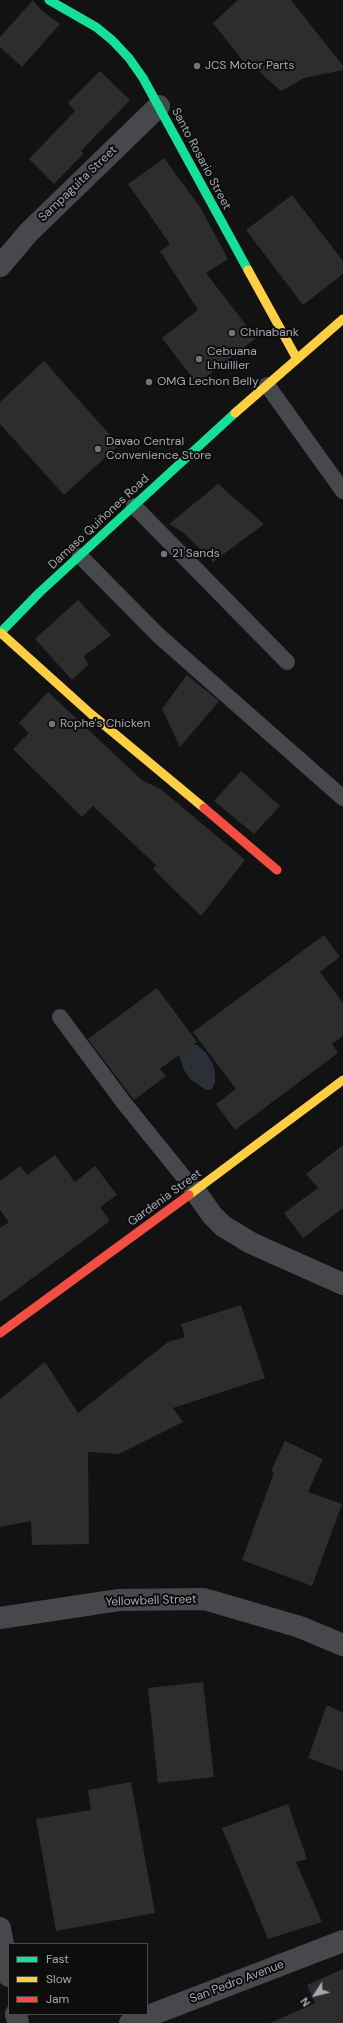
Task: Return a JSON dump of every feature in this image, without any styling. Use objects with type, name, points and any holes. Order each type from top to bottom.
[{"type":"street","name":"Santo Rosario Street","points":[[49,0],[96,27],[112,40],[129,58],[159,106],[297,359]]},
{"type":"street","name":"Sampaguita Street","points":[[0,266],[29,232],[159,106]]},
{"type":"street","name":"Damaso Quiñones Road","points":[[0,633],[40,592],[267,385],[343,319]]},
{"type":"street","points":[[0,633],[91,714],[277,870]]},
{"type":"street","name":"Gardenia Street","points":[[0,1333],[195,1191],[343,1080]]},
{"type":"street","points":[[195,1191],[212,1215],[223,1226],[251,1243],[343,1284]]},
{"type":"street","name":"Yellowbell Street","points":[[0,1618],[119,1600],[204,1599],[300,1627],[343,1645]]},
{"type":"street","points":[[0,1928],[8,1971]]},
{"type":"street","name":"San Pedro Avenue","points":[[130,2023],[343,1941]]},
{"type":"lane","points":[[267,385],[343,491]]},
{"type":"lane","points":[[134,506],[287,662]]},
{"type":"lane","points":[[80,556],[158,635],[343,798]]},
{"type":"lane","points":[[60,1017],[124,1103],[195,1191]]},
{"type":"shaded area","points":[[187,1044],[197,1045],[206,1053],[212,1062],[215,1072],[215,1083],[211,1090],[206,1090],[190,1079],[184,1070],[178,1053]]},
{"type":"building","points":[[33,0],[42,11],[60,24],[22,67],[0,47],[0,37]]},
{"type":"building","points":[[238,0],[291,0],[343,66],[343,70],[304,78],[281,91],[255,68],[251,71],[213,23]]},
{"type":"building","points":[[100,71],[130,100],[81,151],[84,153],[54,184],[29,159],[75,111],[68,103]]},
{"type":"building","points":[[164,158],[200,207],[228,259],[206,273],[256,338],[197,384],[162,338],[198,310],[160,251],[170,244],[128,184]]},
{"type":"building","points":[[292,195],[343,261],[343,274],[303,305],[246,230]]},
{"type":"building","points":[[44,361],[119,445],[64,495],[0,424],[0,402]]},
{"type":"building","points":[[218,484],[264,524],[213,562],[184,533],[169,524]]},
{"type":"building","points":[[78,600],[111,635],[84,656],[88,665],[72,680],[35,639]]},
{"type":"building","points":[[187,675],[219,701],[180,747],[162,709]]},
{"type":"building","points":[[48,692],[142,780],[162,790],[245,860],[201,916],[153,869],[156,865],[93,806],[82,817],[13,749],[29,733],[19,723]]},
{"type":"building","points":[[241,771],[280,806],[254,834],[214,801]]},
{"type":"building","points":[[324,935],[340,957],[320,972],[343,1003],[343,1036],[332,1044],[338,1053],[235,1130],[216,1104],[236,1089],[193,1032]]},
{"type":"building","points":[[157,988],[197,1042],[160,1069],[166,1076],[134,1100],[88,1039]]},
{"type":"building","points":[[343,1145],[343,1208],[303,1238],[284,1213],[318,1188],[306,1174]]},
{"type":"building","points":[[55,1155],[75,1182],[95,1166],[117,1195],[100,1207],[110,1221],[0,1302],[0,1228],[9,1222],[0,1210],[0,1181],[20,1166],[27,1175]]},
{"type":"building","points":[[241,1305],[265,1378],[173,1408],[183,1422],[119,1454],[88,1452],[89,1544],[32,1545],[31,1521],[0,1527],[0,1399],[45,1362],[78,1413],[168,1342],[185,1337],[181,1324]]},
{"type":"building","points":[[285,1441],[323,1459],[308,1492],[342,1504],[312,1586],[242,1560],[274,1473],[271,1471]]},
{"type":"building","points":[[203,1682],[214,1777],[158,1783],[148,1688]]},
{"type":"building","points":[[327,1705],[343,1713],[343,1771],[308,1758]]},
{"type":"building","points":[[131,1782],[155,1913],[56,1931],[36,1819],[91,1810],[88,1790]]},
{"type":"building","points":[[288,1804],[307,1859],[296,1862],[322,1922],[268,1939],[222,1828]]},
{"type":"building","points":[[343,1969],[343,2023],[270,2023],[315,2003],[307,1985]]},
{"type":"traffic: fast","points":[[49,0],[96,27],[112,40],[129,58],[143,78],[248,270]]},
{"type":"traffic: fast","points":[[0,633],[40,592],[235,413]]},
{"type":"traffic: slow","points":[[248,270],[297,359]]},
{"type":"traffic: slow","points":[[235,413],[343,319]]},
{"type":"traffic: slow","points":[[1,633],[91,714],[204,808]]},
{"type":"traffic: slow","points":[[189,1195],[343,1080]]},
{"type":"traffic: jam","points":[[204,808],[277,870]]},
{"type":"traffic: jam","points":[[0,1333],[189,1195]]},
{"type":"place","name":"JCS Motor Parts","points":[[197,66]]},
{"type":"place","name":"Chinabank","points":[[232,333]]},
{"type":"place","name":"Cebuana Lhuillier","points":[[199,359]]},
{"type":"place","name":"OMG Lechon Belly","points":[[149,382]]},
{"type":"place","name":"Davao Central Convenience Store","points":[[98,449]]},
{"type":"place","name":"21 Sands","points":[[164,554]]},
{"type":"place","name":"Rophe's Chicken","points":[[52,724]]}]
